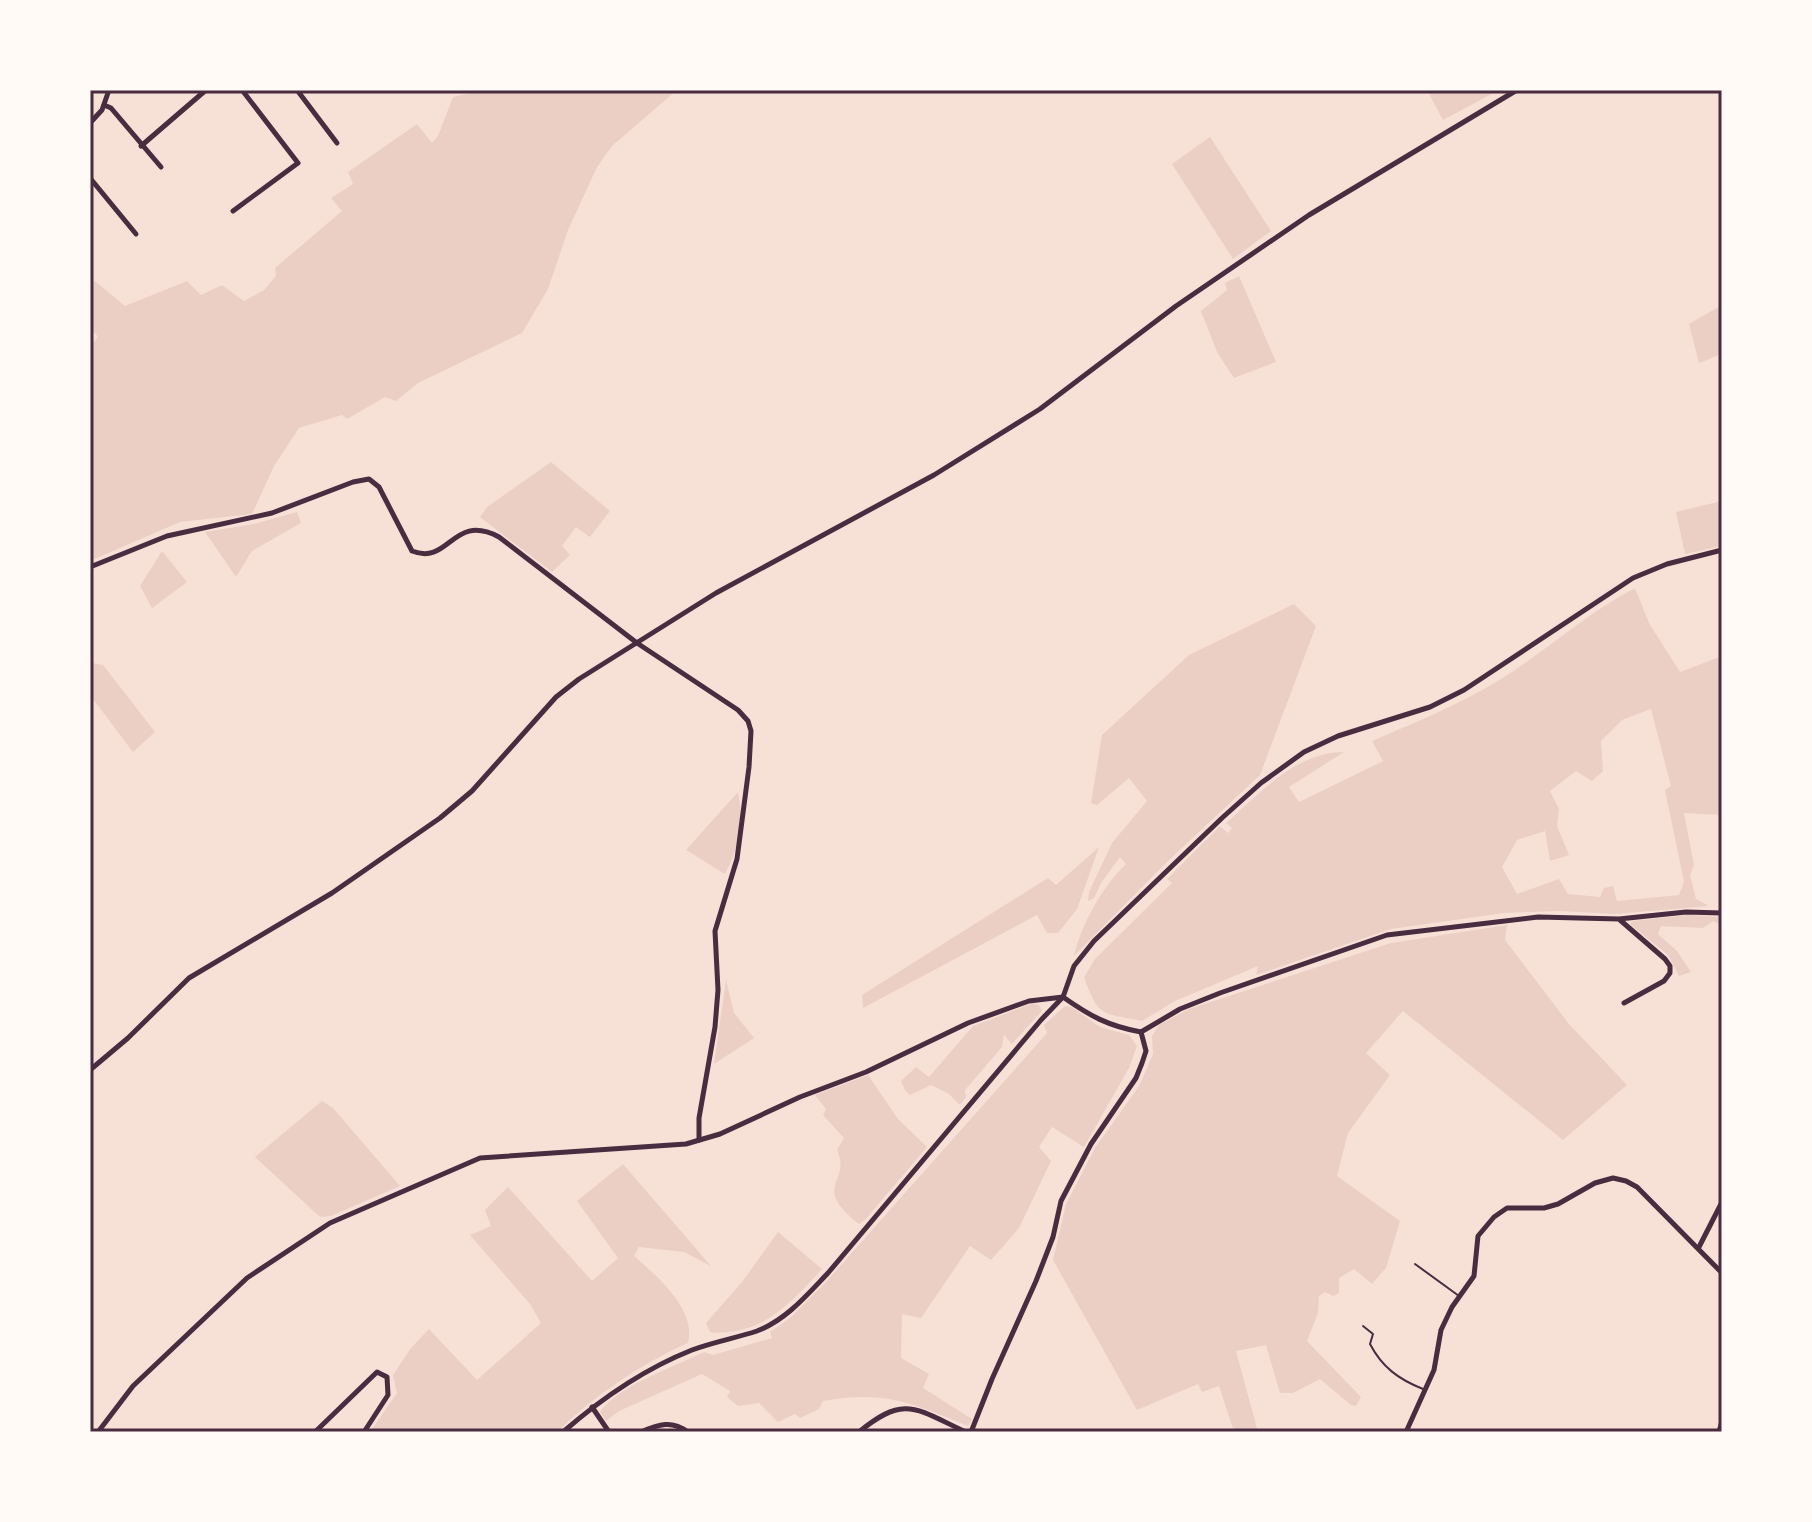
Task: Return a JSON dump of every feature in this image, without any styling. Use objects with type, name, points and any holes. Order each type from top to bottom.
[{"type":"street","points":[[90,123],[104,105],[109,90]]},
{"type":"street","points":[[141,146],[206,90]]},
{"type":"street","points":[[233,211],[298,163],[242,90]]},
{"type":"street","points":[[297,90],[337,143]]},
{"type":"street","points":[[90,1070],[128,1038],[189,978],[332,893],[440,818],[472,791],[564,690],[716,593],[934,475],[1040,409],[1176,306],[1309,215],[1517,90]]},
{"type":"street","points":[[104,105],[111,108],[161,167]]},
{"type":"street","points":[[90,178],[136,234]]},
{"type":"street","points":[[90,567],[167,536],[259,517],[369,479],[379,487],[412,551],[431,554],[472,529],[488,531],[637,643],[738,710],[748,721],[751,731],[737,859],[715,931],[718,990],[715,1027],[699,1118],[699,1140]]},
{"type":"street","points":[[563,1432],[592,1407],[651,1369],[694,1349],[760,1330],[798,1305],[1063,997],[1074,966],[1094,941],[1261,783],[1304,752],[1338,736],[1430,707],[1464,690],[1633,578],[1667,564],[1722,550]]},
{"type":"street","points":[[98,1432],[133,1386],[247,1278],[330,1223],[480,1158],[686,1144],[720,1134],[800,1097],[866,1072],[968,1023],[1029,1001],[1063,997],[1112,1027],[1141,1032],[1180,1009],[1207,998],[1387,935],[1538,917],[1619,919],[1686,912],[1722,913]]},
{"type":"street","points":[[1619,919],[1670,966],[1670,973],[1664,981],[1624,1003]]},
{"type":"street","points":[[859,1432],[878,1417],[900,1407],[968,1432],[1036,1281],[1053,1237],[1061,1201],[1091,1144],[1136,1078],[1146,1051],[1141,1032]]},
{"type":"street","points":[[1406,1432],[1434,1370],[1441,1330],[1474,1276],[1478,1236],[1494,1217],[1507,1208],[1544,1208],[1558,1204],[1595,1183],[1613,1178],[1626,1181],[1637,1187],[1722,1273]]},
{"type":"street","points":[[1699,1247],[1722,1202]]},
{"type":"street","points":[[315,1432],[377,1372],[387,1377],[388,1395],[364,1432]]},
{"type":"street","points":[[592,1407],[609,1432]]},
{"type":"street","points":[[1718,1431],[1722,1421]]},
{"type":"street","points":[[641,1432],[669,1423],[677,1424],[688,1432]]},
{"type":"lane","points":[[1415,1264],[1460,1297]]},
{"type":"lane","points":[[1363,1326],[1373,1334],[1370,1344],[1379,1362],[1404,1382],[1424,1389]]},
{"type":"shaded area","points":[[482,90],[677,90],[612,146],[597,167],[568,230],[548,289],[522,333],[418,383],[396,401],[385,397],[347,419],[342,415],[299,428],[274,466],[252,514],[180,522],[90,561],[90,346],[98,337],[90,327],[90,285],[95,281],[125,306],[187,281],[201,295],[222,285],[244,301],[264,290],[276,276],[275,268],[342,211],[331,198],[353,184],[348,172],[417,124],[432,143],[438,136],[453,97]]},
{"type":"shaded area","points":[[1427,90],[1499,90],[1443,120]]},
{"type":"shaded area","points":[[1210,137],[1271,231],[1233,259],[1172,164]]},
{"type":"shaded area","points":[[1239,276],[1276,362],[1234,378],[1217,352],[1201,311],[1227,290],[1225,283]]},
{"type":"shaded area","points":[[1722,305],[1722,354],[1699,363],[1689,324]]},
{"type":"shaded area","points":[[551,462],[610,511],[590,537],[576,527],[562,546],[570,555],[552,572],[480,517],[487,507]]},
{"type":"shaded area","points":[[1722,501],[1722,546],[1685,554],[1676,512]]},
{"type":"shaded area","points":[[297,512],[301,523],[252,551],[236,577],[205,532],[254,524]]},
{"type":"shaded area","points":[[162,551],[187,582],[152,608],[140,586]]},
{"type":"shaded area","points":[[1635,588],[1649,623],[1680,672],[1722,656],[1722,815],[1684,813],[1694,865],[1690,875],[1696,899],[1709,906],[1615,914],[1559,911],[1504,913],[1391,929],[1256,975],[1258,966],[1175,1001],[1142,1021],[1109,1014],[1093,1000],[1084,977],[1095,959],[1172,883],[1167,879],[1220,826],[1228,833],[1232,828],[1226,823],[1280,776],[1310,759],[1344,752],[1289,787],[1299,802],[1383,761],[1372,741],[1496,682]],"holes":[[[1651,709],[1671,786],[1665,790],[1684,882],[1679,895],[1617,901],[1613,886],[1604,888],[1600,897],[1568,894],[1559,879],[1517,894],[1502,867],[1517,840],[1545,831],[1550,861],[1569,855],[1557,826],[1559,809],[1550,791],[1576,771],[1592,781],[1603,771],[1601,741],[1622,720]]]},
{"type":"shaded area","points":[[1294,604],[1316,626],[1260,775],[1167,862],[1074,956],[1094,907],[1126,864],[1120,857],[1094,898],[1088,901],[1089,892],[1112,843],[1147,801],[1129,778],[1097,805],[1091,803],[1102,735],[1189,655]]},
{"type":"shaded area","points":[[92,663],[103,665],[155,732],[133,752],[90,695]]},
{"type":"shaded area","points":[[738,792],[739,834],[725,874],[686,850]]},
{"type":"shaded area","points":[[1099,847],[1077,909],[1058,933],[1047,933],[1037,915],[863,1008],[862,995],[1048,878],[1056,885]]},
{"type":"shaded area","points":[[1688,915],[1722,917],[1722,925],[1713,921],[1703,928],[1661,926],[1658,934],[1677,951],[1691,972],[1679,976],[1668,955],[1630,924],[1633,921]]},
{"type":"shaded area","points":[[1507,925],[1505,940],[1569,1024],[1627,1085],[1563,1140],[1403,1011],[1366,1053],[1390,1075],[1348,1133],[1337,1176],[1400,1221],[1386,1268],[1372,1284],[1354,1269],[1339,1278],[1339,1293],[1333,1296],[1325,1292],[1319,1296],[1318,1313],[1307,1341],[1361,1397],[1356,1406],[1320,1379],[1293,1393],[1280,1393],[1266,1345],[1236,1351],[1258,1432],[1234,1432],[1219,1386],[1202,1392],[1198,1384],[1137,1410],[1053,1260],[1066,1204],[1095,1148],[1139,1086],[1153,1054],[1152,1036],[1159,1025],[1189,1009],[1391,943]]},
{"type":"shaded area","points":[[726,980],[734,1013],[754,1038],[714,1064]]},
{"type":"shaded area","points":[[1033,1003],[1039,1005],[1042,1011],[1012,1044],[1004,1035],[1002,1047],[965,1090],[966,1097],[960,1105],[949,1094],[931,1085],[910,1095],[905,1090],[901,1081],[916,1067],[929,1077],[973,1026]]},
{"type":"shaded area","points":[[1065,1006],[1072,1007],[1100,1027],[1129,1035],[1137,1046],[1129,1068],[1084,1147],[1052,1127],[1039,1147],[1051,1161],[1019,1228],[991,1260],[970,1246],[921,1318],[902,1314],[901,1358],[929,1374],[923,1388],[972,1419],[968,1426],[913,1405],[864,1397],[823,1401],[819,1409],[800,1418],[795,1414],[778,1422],[759,1403],[738,1406],[727,1397],[730,1391],[702,1374],[619,1411],[606,1421],[600,1412],[609,1402],[648,1378],[704,1352],[713,1355],[772,1338],[770,1332],[790,1318],[825,1283],[1047,1033],[1044,1025]]},
{"type":"shaded area","points":[[868,1075],[898,1119],[927,1147],[859,1224],[837,1201],[834,1192],[840,1170],[837,1150],[844,1138],[823,1115],[826,1109],[815,1095]]},
{"type":"shaded area","points":[[322,1101],[333,1108],[400,1186],[331,1216],[320,1217],[255,1157]]},
{"type":"shaded area","points":[[623,1164],[711,1266],[684,1252],[639,1247],[634,1256],[664,1284],[681,1306],[687,1318],[688,1343],[618,1382],[557,1432],[370,1432],[397,1393],[393,1375],[411,1348],[429,1329],[477,1380],[541,1323],[530,1304],[470,1235],[491,1226],[485,1210],[508,1187],[592,1281],[618,1258],[577,1201]]},
{"type":"shaded area","points":[[778,1232],[822,1269],[773,1316],[745,1329],[710,1332],[706,1323],[742,1282]]}]
